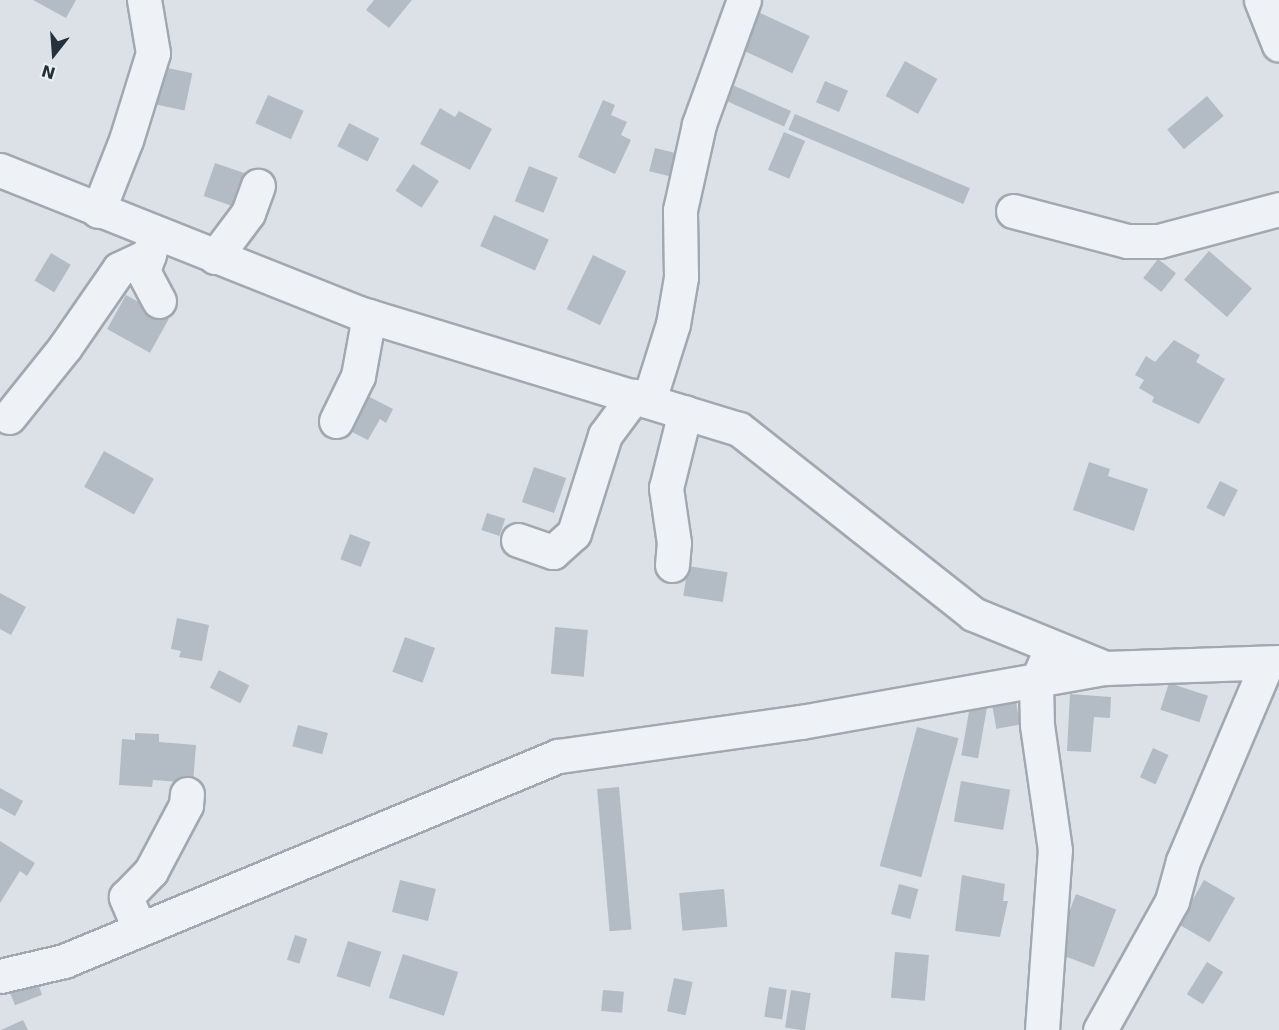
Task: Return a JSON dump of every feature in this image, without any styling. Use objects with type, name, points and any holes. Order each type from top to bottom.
[{"type":"street","points":[[98,211],[126,140],[153,53],[144,0]]},
{"type":"street","points":[[518,540],[553,552],[574,533],[605,435],[642,398],[673,324],[681,277],[680,210],[699,124],[744,0]]},
{"type":"street","points":[[1261,0],[1279,45]]},
{"type":"street","points":[[0,170],[98,211],[152,244],[215,256],[369,316],[739,429],[973,614],[1105,668]]},
{"type":"street","points":[[215,256],[248,213],[258,186]]},
{"type":"street","points":[[1013,211],[1127,241],[1148,241],[1279,209]]},
{"type":"street","points":[[152,244],[143,271],[159,301]]},
{"type":"street","points":[[9,417],[65,347],[119,269],[152,244]]},
{"type":"street","points":[[336,421],[358,376],[369,316]]},
{"type":"street","points":[[672,565],[674,543],[666,488],[685,412]]},
{"type":"street","points":[[1042,1030],[1055,850],[1037,725],[1037,680],[1053,646]]},
{"type":"street","points":[[0,976],[64,961],[558,756],[801,723],[1105,668],[1273,662],[1183,861],[1172,901],[1100,1030]]},
{"type":"street","points":[[139,928],[126,897],[151,871],[186,805],[187,794]]},
{"type":"building","points":[[33,0],[76,0],[66,18]]},
{"type":"building","points":[[374,0],[412,0],[389,28],[366,10]]},
{"type":"building","points":[[758,12],[810,36],[792,73],[741,49]]},
{"type":"building","points":[[905,61],[937,79],[918,114],[886,96]]},
{"type":"building","points":[[163,67],[192,73],[184,110],[155,104]]},
{"type":"building","points":[[825,81],[848,91],[839,112],[816,102]]},
{"type":"building","points":[[728,83],[791,111],[784,127],[721,99]]},
{"type":"building","points":[[268,95],[304,111],[291,139],[255,123]]},
{"type":"building","points":[[1207,96],[1224,116],[1184,149],[1167,129]]},
{"type":"building","points":[[603,100],[615,105],[611,115],[627,122],[621,135],[631,140],[615,174],[578,157]]},
{"type":"building","points":[[440,108],[455,117],[459,111],[492,129],[470,170],[420,144]]},
{"type":"building","points":[[795,114],[970,188],[963,204],[788,130]]},
{"type":"building","points":[[349,123],[379,138],[367,162],[337,146]]},
{"type":"building","points":[[784,132],[805,141],[789,179],[768,170]]},
{"type":"building","points":[[655,148],[675,153],[670,176],[649,171]]},
{"type":"building","points":[[215,163],[247,174],[236,207],[204,196]]},
{"type":"building","points":[[413,164],[439,181],[422,208],[396,191]]},
{"type":"building","points":[[529,166],[558,178],[544,213],[515,201]]},
{"type":"building","points":[[494,215],[549,239],[535,270],[480,246]]},
{"type":"building","points":[[1209,251],[1252,288],[1227,317],[1184,280]]},
{"type":"building","points":[[51,253],[71,265],[54,292],[35,280]]},
{"type":"building","points":[[593,255],[626,271],[600,325],[567,309]]},
{"type":"building","points":[[1158,259],[1176,273],[1161,292],[1143,278]]},
{"type":"building","points":[[126,295],[169,319],[150,353],[107,329]]},
{"type":"building","points":[[1174,340],[1200,355],[1196,362],[1225,379],[1199,424],[1152,402],[1154,397],[1139,388],[1144,380],[1135,375],[1146,356],[1155,362]]},
{"type":"building","points":[[358,391],[393,409],[386,423],[380,419],[368,440],[340,426]]},
{"type":"building","points":[[104,451],[154,479],[134,514],[84,487]]},
{"type":"building","points":[[1089,462],[1110,469],[1108,476],[1148,489],[1134,531],[1073,510]]},
{"type":"building","points":[[534,467],[566,478],[554,513],[522,502]]},
{"type":"building","points":[[1220,481],[1238,490],[1224,517],[1206,508]]},
{"type":"building","points":[[487,513],[505,519],[500,536],[481,530]]},
{"type":"building","points":[[350,534],[371,542],[361,567],[340,559]]},
{"type":"building","points":[[688,566],[728,572],[723,602],[683,596]]},
{"type":"building","points":[[0,593],[26,607],[11,635],[0,629]]},
{"type":"building","points":[[177,618],[209,625],[202,661],[179,657],[181,651],[171,649]]},
{"type":"building","points":[[555,627],[588,630],[584,677],[551,674]]},
{"type":"building","points":[[405,637],[435,648],[422,683],[392,672]]},
{"type":"building","points":[[219,670],[249,685],[240,703],[210,688]]},
{"type":"building","points":[[1169,683],[1208,696],[1199,722],[1160,710]]},
{"type":"building","points":[[1070,694],[1111,697],[1110,718],[1094,717],[1091,752],[1067,751]]},
{"type":"building","points":[[1016,702],[1020,725],[996,729],[992,706]]},
{"type":"building","points":[[970,706],[987,709],[978,758],[961,755]]},
{"type":"building","points":[[298,725],[328,733],[322,754],[292,746]]},
{"type":"building","points":[[917,727],[959,738],[921,877],[880,866]]},
{"type":"building","points":[[135,733],[159,734],[159,742],[196,745],[193,783],[153,780],[152,787],[119,785],[122,739],[135,740]]},
{"type":"building","points":[[1153,748],[1169,755],[1156,784],[1140,777]]},
{"type":"building","points":[[961,781],[1010,790],[1003,830],[954,821]]},
{"type":"building","points":[[619,787],[631,929],[610,931],[597,789]]},
{"type":"building","points":[[0,788],[23,801],[15,816],[0,808]]},
{"type":"building","points":[[0,841],[35,863],[27,876],[20,871],[0,903]]},
{"type":"building","points":[[962,875],[1005,884],[1003,901],[1008,901],[1000,937],[955,931]]},
{"type":"building","points":[[400,880],[436,889],[428,921],[392,912]]},
{"type":"building","points":[[1204,880],[1235,898],[1210,942],[1178,924]]},
{"type":"building","points":[[899,884],[918,889],[910,919],[891,914]]},
{"type":"building","points":[[724,889],[727,927],[682,931],[679,893]]},
{"type":"building","points":[[1076,894],[1116,909],[1094,967],[1054,952]]},
{"type":"building","points":[[295,935],[307,939],[299,964],[287,960]]},
{"type":"building","points":[[348,941],[381,952],[370,987],[337,976]]},
{"type":"building","points":[[895,952],[929,955],[925,1001],[891,998]]},
{"type":"building","points":[[403,954],[458,972],[444,1016],[389,998]]},
{"type":"building","points":[[1207,962],[1223,972],[1203,1004],[1187,994]]},
{"type":"building","points":[[674,978],[693,982],[686,1015],[667,1011]]},
{"type":"building","points":[[36,979],[42,995],[15,1005],[9,989]]},
{"type":"building","points":[[769,987],[787,990],[782,1019],[764,1017]]},
{"type":"building","points":[[603,990],[624,992],[622,1013],[601,1011]]},
{"type":"building","points":[[791,990],[811,993],[805,1030],[785,1028]]},
{"type":"building","points":[[23,1020],[28,1030],[1,1030]]}]
